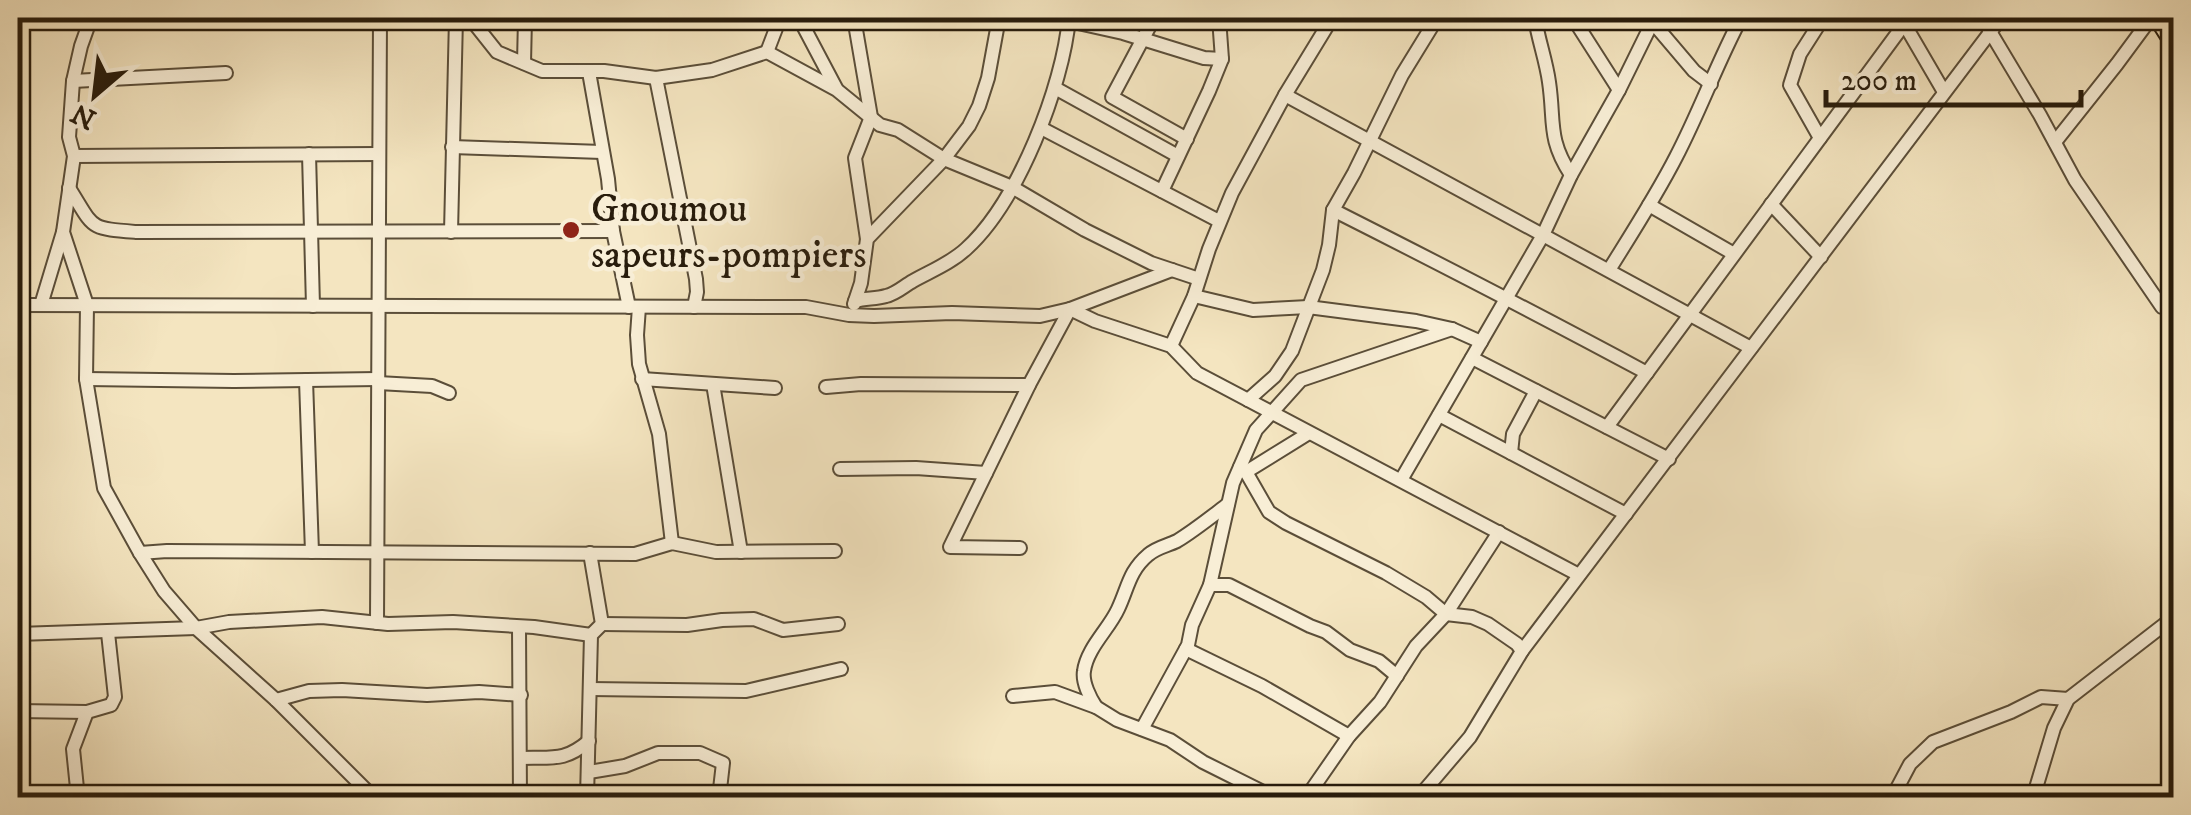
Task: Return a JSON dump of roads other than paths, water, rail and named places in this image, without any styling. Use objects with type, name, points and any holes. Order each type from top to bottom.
[{"type":"main road","points":[[2154,18],[2174,44]]},
{"type":"street","points":[[40,305],[63,232],[74,156],[69,138],[73,81],[91,18]]},
{"type":"street","points":[[377,623],[380,18]]},
{"type":"street","points":[[451,232],[456,18]]},
{"type":"street","points":[[470,18],[497,52],[542,71],[656,78],[712,70],[767,52],[837,90],[880,125],[898,130],[944,159],[1012,187],[1151,263],[1199,278]]},
{"type":"street","points":[[524,63],[525,18]]},
{"type":"street","points":[[767,52],[780,18]]},
{"type":"street","points":[[799,18],[837,90]]},
{"type":"street","points":[[849,315],[861,283],[867,239],[855,158],[871,118],[854,18]]},
{"type":"street","points":[[867,239],[944,159],[968,126],[988,78],[999,18]]},
{"type":"street","points":[[1154,18],[1112,96],[1187,139]]},
{"type":"street","points":[[1162,192],[1222,59],[1219,18]]},
{"type":"street","points":[[1171,346],[1232,193],[1332,18]]},
{"type":"street","points":[[1248,400],[1275,376],[1292,352],[1323,270],[1333,210],[1402,74],[1438,18]]},
{"type":"street","points":[[1535,18],[1548,76],[1553,140],[1572,176]]},
{"type":"street","points":[[1572,18],[1619,90]]},
{"type":"street","points":[[1608,270],[1649,205],[1741,18]]},
{"type":"street","points":[[1982,18],[2075,180],[2162,307],[2174,297]]},
{"type":"street","points":[[1418,798],[1470,737],[1522,651],[2001,18]]},
{"type":"street","points":[[2054,142],[2154,18]]},
{"type":"street","points":[[855,300],[886,297],[950,262],[994,218],[1041,128],[1055,88],[1069,19],[1210,60],[1222,59]]},
{"type":"street","points":[[1818,19],[1790,84],[1820,138]]},
{"type":"street","points":[[1401,480],[1543,235],[1651,20],[1694,71],[1711,84]]},
{"type":"street","points":[[1607,427],[1903,20],[1944,92]]},
{"type":"street","points":[[73,81],[226,72]]},
{"type":"street","points":[[590,72],[613,231],[634,306],[642,380],[659,434],[672,544]]},
{"type":"street","points":[[656,78],[696,279],[694,306]]},
{"type":"street","points":[[1055,88],[1178,156]]},
{"type":"street","points":[[1285,95],[1751,348]]},
{"type":"street","points":[[1041,128],[1220,221]]},
{"type":"street","points":[[452,147],[602,152]]},
{"type":"street","points":[[308,154],[312,306]]},
{"type":"street","points":[[74,156],[379,154]]},
{"type":"street","points":[[69,188],[92,225],[136,232],[613,231]]},
{"type":"street","points":[[1771,204],[1822,256]]},
{"type":"street","points":[[1649,205],[1734,254]]},
{"type":"street","points":[[1333,210],[1507,297],[1646,373]]},
{"type":"street","points":[[63,232],[87,305],[86,379],[104,488],[164,591],[196,628],[276,700],[374,798]]},
{"type":"street","points":[[18,305],[806,307],[849,315],[1040,316],[1070,310],[1172,270]]},
{"type":"street","points":[[1194,296],[1252,310],[1308,307],[1416,321],[1452,329],[1481,342]]},
{"type":"street","points":[[1070,310],[1171,346],[1196,374],[1580,575]]},
{"type":"street","points":[[1020,548],[950,547],[1070,310]]},
{"type":"street","points":[[1142,728],[1186,650],[1192,625],[1210,585],[1228,504],[1256,430],[1301,380],[1452,329]]},
{"type":"street","points":[[1472,358],[1670,459]]},
{"type":"street","points":[[86,379],[378,381],[432,386],[449,393]]},
{"type":"street","points":[[306,380],[312,552]]},
{"type":"street","points":[[642,380],[775,388]]},
{"type":"street","points":[[713,384],[742,552]]},
{"type":"street","points":[[826,387],[1029,385]]},
{"type":"street","points":[[1511,453],[1514,434],[1536,391]]},
{"type":"street","points":[[1439,415],[1626,514]]},
{"type":"street","points":[[1243,470],[1309,433]]},
{"type":"street","points":[[840,469],[916,468],[986,473]]},
{"type":"street","points":[[1243,470],[1269,512],[1386,573],[1446,614],[1472,617],[1488,624],[1522,651]]},
{"type":"street","points":[[1096,707],[1090,699],[1084,668],[1120,606],[1134,570],[1150,554],[1173,543],[1228,504]]},
{"type":"street","points":[[1306,798],[1349,736],[1380,702],[1416,646],[1446,614],[1498,532]]},
{"type":"street","points":[[140,553],[635,554],[672,544],[716,552],[835,551]]},
{"type":"street","points":[[590,553],[602,624]]},
{"type":"street","points":[[1210,585],[1229,585],[1326,632],[1350,650],[1379,661],[1397,676]]},
{"type":"street","points":[[18,634],[196,628],[229,622],[322,617],[377,623],[452,622],[548,628],[590,635]]},
{"type":"street","points":[[2033,798],[2054,728],[2068,699],[2174,617]]},
{"type":"street","points":[[587,798],[590,635],[602,624],[687,625],[754,619],[782,630],[838,624]]},
{"type":"street","points":[[519,628],[520,798]]},
{"type":"street","points":[[18,711],[87,712],[111,705],[116,697],[108,632]]},
{"type":"street","points":[[1186,650],[1262,686],[1349,736]]},
{"type":"street","points":[[590,689],[746,691],[841,669]]},
{"type":"street","points":[[276,700],[342,690],[521,695]]},
{"type":"street","points":[[1013,696],[1055,692],[1096,707],[1117,720],[1170,740],[1276,798]]},
{"type":"street","points":[[1892,798],[1910,764],[1933,742],[2041,697],[2068,699]]},
{"type":"street","points":[[78,798],[73,749],[87,712]]},
{"type":"street","points":[[521,758],[562,758],[589,741]]},
{"type":"street","points":[[589,772],[625,766],[658,754],[700,753],[723,763],[719,798]]},
{"type":"place","name":"Gnoumou sapeurs-pompiers","points":[[571,230]]}]
